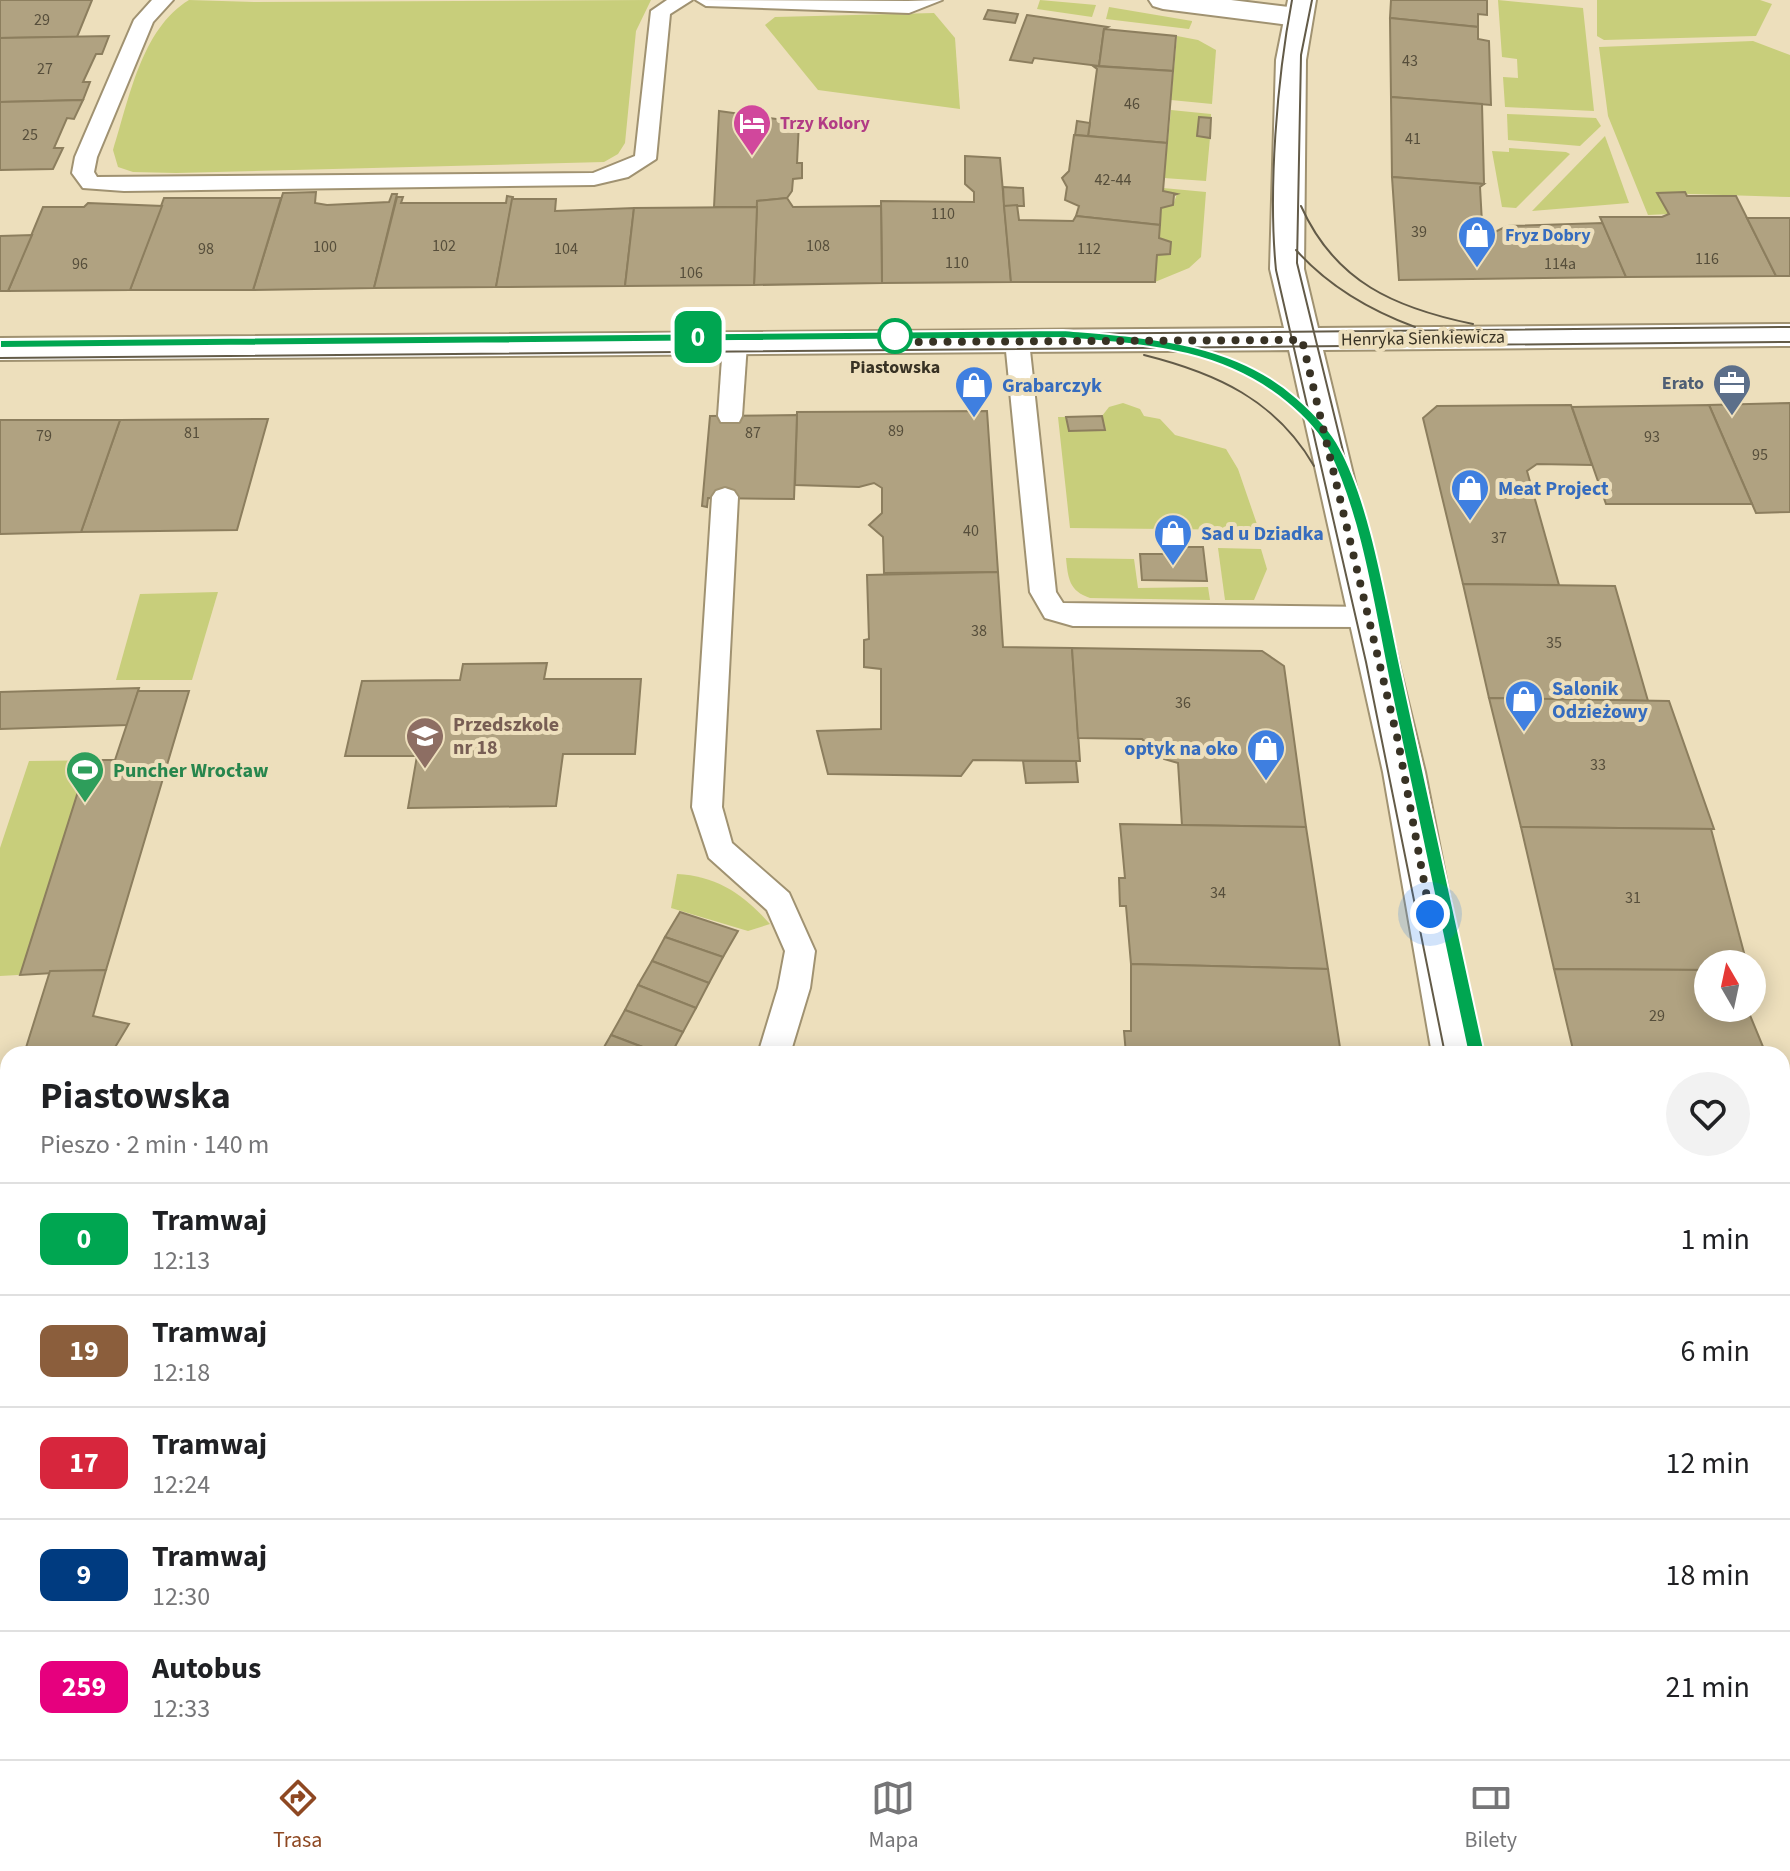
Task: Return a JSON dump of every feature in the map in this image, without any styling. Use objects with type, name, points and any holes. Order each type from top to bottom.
[{"type":"street","points":[[1163,0],[1300,9],[1291,60],[1286,246],[1291,290],[1404,772],[1455,1046]]},
{"type":"street","name":"Henryka Sienkiewicza","points":[[0,349],[1790,335]]},
{"type":"lane","points":[[163,0],[144,20],[86,157],[83,173],[91,183],[185,185],[594,179],[620,172],[645,159],[661,11],[682,0]]},
{"type":"lane","points":[[706,0],[909,7],[932,0]]},
{"type":"lane","points":[[1017,341],[1043,592],[1054,611],[1073,616],[1370,617]]},
{"type":"lane","points":[[730,416],[735,344]]},
{"type":"lane","points":[[725,497],[707,807],[719,849],[778,902],[800,951],[794,988],[776,1046]]},
{"type":"green space","points":[[189,0],[651,0],[636,31],[625,143],[618,154],[604,162],[176,173],[133,172],[118,167],[113,150],[139,67],[159,29]]},
{"type":"green space","points":[[1040,0],[1096,5],[1092,17],[1037,9]]},
{"type":"green space","points":[[1498,0],[1583,8],[1594,111],[1505,107],[1503,77],[1518,78],[1517,59],[1502,57]]},
{"type":"green space","points":[[1597,0],[1760,0],[1772,4],[1756,36],[1604,40],[1597,36]]},
{"type":"green space","points":[[1109,7],[1192,22],[1189,29],[1106,19]]},
{"type":"green space","points":[[934,13],[955,38],[960,109],[818,90],[765,25],[775,17]]},
{"type":"green space","points":[[1177,36],[1198,40],[1216,50],[1212,104],[1171,100]]},
{"type":"green space","points":[[1753,41],[1790,55],[1790,197],[1658,193],[1669,214],[1648,215],[1608,116],[1599,47]]},
{"type":"green space","points":[[1171,110],[1211,114],[1211,118],[1199,117],[1197,136],[1210,138],[1206,181],[1164,178]]},
{"type":"green space","points":[[1507,114],[1596,118],[1601,126],[1580,146],[1508,140]]},
{"type":"green space","points":[[1605,136],[1629,203],[1532,211]]},
{"type":"green space","points":[[1509,148],[1570,154],[1516,208],[1502,207],[1492,151],[1509,152]]},
{"type":"green space","points":[[1163,188],[1206,192],[1201,257],[1189,268],[1155,282],[1157,255],[1170,254],[1171,243],[1159,238],[1161,208],[1173,205],[1177,194],[1163,191]]},
{"type":"green space","points":[[1123,403],[1140,409],[1144,416],[1160,419],[1175,435],[1226,449],[1238,469],[1259,530],[1070,528],[1058,417],[1066,417],[1069,431],[1104,430],[1102,416],[1109,407]]},
{"type":"green space","points":[[1218,548],[1261,549],[1267,569],[1254,600],[1225,600]]},
{"type":"green space","points":[[1066,558],[1134,559],[1138,588],[1208,587],[1210,600],[1090,598],[1078,592],[1071,583]]},
{"type":"green space","points":[[218,592],[192,680],[116,680],[140,594]]},
{"type":"green space","name":"Puncher Wrocław","points":[[138,691],[189,691],[106,970],[0,976],[0,848],[29,761],[115,760]]},
{"type":"green space","points":[[677,874],[705,878],[728,888],[770,924],[748,931],[671,908]]},
{"type":"building","points":[[0,0],[92,0],[77,37],[0,38]]},
{"type":"building","points":[[1391,0],[1487,0],[1487,15],[1478,14],[1478,27],[1390,18]]},
{"type":"building","points":[[988,10],[1018,14],[1015,23],[984,19]]},
{"type":"building","points":[[1027,15],[1108,27],[1104,29],[1099,66],[1034,58],[1032,63],[1010,60]]},
{"type":"building","points":[[1390,18],[1478,27],[1478,39],[1489,41],[1491,105],[1391,97]]},
{"type":"building","points":[[1104,29],[1176,36],[1173,71],[1099,66]]},
{"type":"building","points":[[109,36],[102,54],[96,54],[83,82],[90,82],[83,100],[0,102],[0,38]]},
{"type":"building","points":[[1093,66],[1173,71],[1167,143],[1088,136],[1097,69]]},
{"type":"building","points":[[1391,97],[1482,104],[1484,184],[1392,177]]},
{"type":"building","points":[[83,100],[74,119],[67,118],[54,148],[63,148],[53,169],[0,170],[0,102]]},
{"type":"building","points":[[719,111],[799,122],[797,163],[802,163],[802,178],[793,179],[792,191],[787,198],[757,201],[757,207],[714,207]]},
{"type":"building","points":[[1199,117],[1211,118],[1210,138],[1197,136]]},
{"type":"building","points":[[1077,121],[1090,123],[1088,136],[1075,135]]},
{"type":"building","points":[[1074,135],[1167,143],[1163,191],[1177,194],[1174,195],[1173,205],[1161,208],[1160,225],[1076,216],[1079,206],[1065,200],[1067,187],[1062,178],[1069,171]]},
{"type":"building","points":[[965,156],[1000,158],[1011,282],[882,283],[881,201],[974,202],[974,192],[965,184]]},
{"type":"building","points":[[1392,177],[1484,184],[1480,187],[1482,223],[1477,231],[1487,236],[1507,226],[1603,223],[1626,277],[1399,280]]},
{"type":"building","points":[[1003,187],[1023,188],[1024,206],[1004,206]]},
{"type":"building","points":[[316,192],[315,203],[327,205],[389,202],[392,194],[397,194],[374,288],[253,290],[283,193]]},
{"type":"building","points":[[1685,192],[1687,196],[1736,196],[1776,276],[1626,277],[1600,217],[1662,217],[1669,214],[1657,193]]},
{"type":"building","points":[[507,196],[513,197],[496,287],[374,288],[397,197],[403,197],[401,203],[506,203]]},
{"type":"building","points":[[164,198],[281,198],[253,290],[130,290]]},
{"type":"building","points":[[787,198],[793,207],[881,206],[882,283],[754,285],[757,201]]},
{"type":"building","points":[[512,199],[556,199],[555,211],[634,208],[625,286],[496,287]]},
{"type":"building","points":[[88,203],[162,206],[130,290],[8,291],[43,207],[84,207]]},
{"type":"building","points":[[1017,205],[1019,220],[1073,221],[1076,216],[1160,225],[1159,238],[1171,242],[1170,254],[1157,255],[1155,282],[1011,282],[1004,206]]},
{"type":"building","points":[[757,207],[754,285],[625,286],[634,208]]},
{"type":"building","points":[[1747,218],[1790,218],[1790,276],[1776,276]]},
{"type":"building","points":[[32,235],[8,291],[0,291],[0,236]]},
{"type":"building","points":[[1790,403],[1790,512],[1756,513],[1709,405]]},
{"type":"building","points":[[1571,405],[1592,465],[1537,464],[1527,471],[1559,585],[1463,584],[1423,418],[1437,406]]},
{"type":"building","points":[[1709,405],[1752,504],[1606,504],[1572,407]]},
{"type":"building","points":[[987,411],[998,572],[884,573],[883,537],[869,525],[882,513],[882,488],[874,483],[859,487],[795,485],[797,412]]},
{"type":"building","points":[[797,415],[794,499],[708,498],[707,507],[702,506],[710,416]]},
{"type":"building","points":[[1102,416],[1105,430],[1069,431],[1066,417]]},
{"type":"building","points":[[268,419],[237,530],[81,532],[120,420]]},
{"type":"building","points":[[0,420],[120,420],[81,532],[0,534]]},
{"type":"building","name":"Sad u Dziadka","points":[[1173,547],[1203,547],[1207,581],[1142,580],[1140,554],[1174,554]]},
{"type":"building","points":[[998,572],[1003,647],[1072,648],[1080,761],[973,760],[961,776],[828,774],[817,731],[881,729],[881,669],[864,667],[864,640],[869,639],[867,575]]},
{"type":"building","points":[[1463,584],[1615,586],[1648,701],[1489,698]]},
{"type":"building","points":[[1072,648],[1262,651],[1284,666],[1306,827],[1182,825],[1178,763],[1161,758],[1142,739],[1078,738]]},
{"type":"building","points":[[547,663],[544,679],[641,679],[635,754],[563,754],[556,806],[408,808],[417,756],[345,756],[362,681],[460,680],[463,664]]},
{"type":"building","points":[[139,688],[128,725],[0,729],[0,692]]},
{"type":"building","name":"Puncher Wrocław","points":[[138,691],[189,691],[106,970],[20,975],[88,760],[115,760]]},
{"type":"building","points":[[1489,698],[1669,701],[1714,829],[1521,827]]},
{"type":"building","points":[[1023,761],[1076,761],[1078,782],[1026,783]]},
{"type":"building","points":[[1120,824],[1306,827],[1328,969],[1131,964],[1126,906],[1120,906],[1119,878],[1125,878]]},
{"type":"building","points":[[1521,827],[1711,829],[1743,950],[1694,950],[1694,970],[1554,969]]},
{"type":"building","points":[[680,912],[738,931],[723,957],[665,937]]},
{"type":"building","points":[[665,937],[723,957],[709,983],[652,961]]},
{"type":"building","points":[[652,961],[709,983],[696,1008],[638,985]]},
{"type":"building","points":[[1131,964],[1328,969],[1340,1046],[1125,1046],[1124,1031],[1131,1031]]},
{"type":"building","points":[[1554,969],[1694,970],[1694,1022],[1753,1022],[1763,1046],[1572,1046]]},
{"type":"building","points":[[106,970],[93,1016],[129,1024],[116,1046],[27,1046],[50,971]]},
{"type":"building","points":[[638,985],[696,1008],[683,1032],[625,1010]]},
{"type":"building","points":[[625,1010],[683,1032],[675,1046],[640,1046],[611,1035]]},
{"type":"building","points":[[611,1035],[640,1046],[605,1046]]},
{"type":"tram line","points":[[1290,332],[1276,270],[1273,205],[1275,135],[1292,0]]},
{"type":"tram line","points":[[1297,251],[1301,55],[1312,0]]},
{"type":"tram line","points":[[1301,206],[1331,254],[1370,288],[1418,310],[1473,324]]},
{"type":"tram line","points":[[1297,251],[1322,275],[1351,296],[1415,327]]},
{"type":"tram line","points":[[1297,251],[1297,263],[1314,332]]},
{"type":"tram line","points":[[1314,332],[1790,327]]},
{"type":"tram line","points":[[0,344],[1290,332]]},
{"type":"tram line","points":[[1290,332],[1294,346]]},
{"type":"tram line","points":[[1290,332],[1314,332]]},
{"type":"tram line","points":[[1314,332],[1317,346]]},
{"type":"tram line","name":"0","points":[[0,344],[1063,334],[1140,338],[1171,343],[1240,367],[1290,399],[1321,429],[1335,450],[1351,493],[1376,586],[1475,1046]]},
{"type":"tram line","points":[[1317,346],[1790,342]]},
{"type":"tram line","points":[[0,358],[1294,346]]},
{"type":"tram line","points":[[1294,346],[1310,418]]},
{"type":"tram line","points":[[1294,346],[1317,346]]},
{"type":"tram line","points":[[1317,346],[1376,586],[1475,1046]]},
{"type":"tram line","points":[[1202,352],[1267,382],[1310,418]]},
{"type":"tram line","points":[[1144,355],[1196,371],[1242,392],[1282,423],[1314,466]]},
{"type":"tram line","points":[[1310,418],[1366,662],[1443,1046]]},
{"type":"place","name":"Trzy Kolory","points":[[752,157]]},
{"type":"place","name":"Fryz Dobry","points":[[1477,269]]},
{"type":"place","name":"Piastowska","points":[[895,336]]},
{"type":"place","name":"Erato","points":[[1732,417]]},
{"type":"place","name":"Grabarczyk","points":[[974,419]]},
{"type":"place","name":"Meat Project","points":[[1470,522]]},
{"type":"place","name":"Sad u Dziadka","points":[[1173,567]]},
{"type":"place","name":"Salonik Odzieżowy","points":[[1524,733]]},
{"type":"place","name":"Przedszkole nr 18","points":[[425,770]]},
{"type":"place","name":"optyk na oko","points":[[1266,782]]},
{"type":"place","name":"Puncher Wrocław","points":[[85,804]]},
{"type":"route","points":[[895,336],[896,342],[1302,340],[1398,741],[1430,914]]}]
